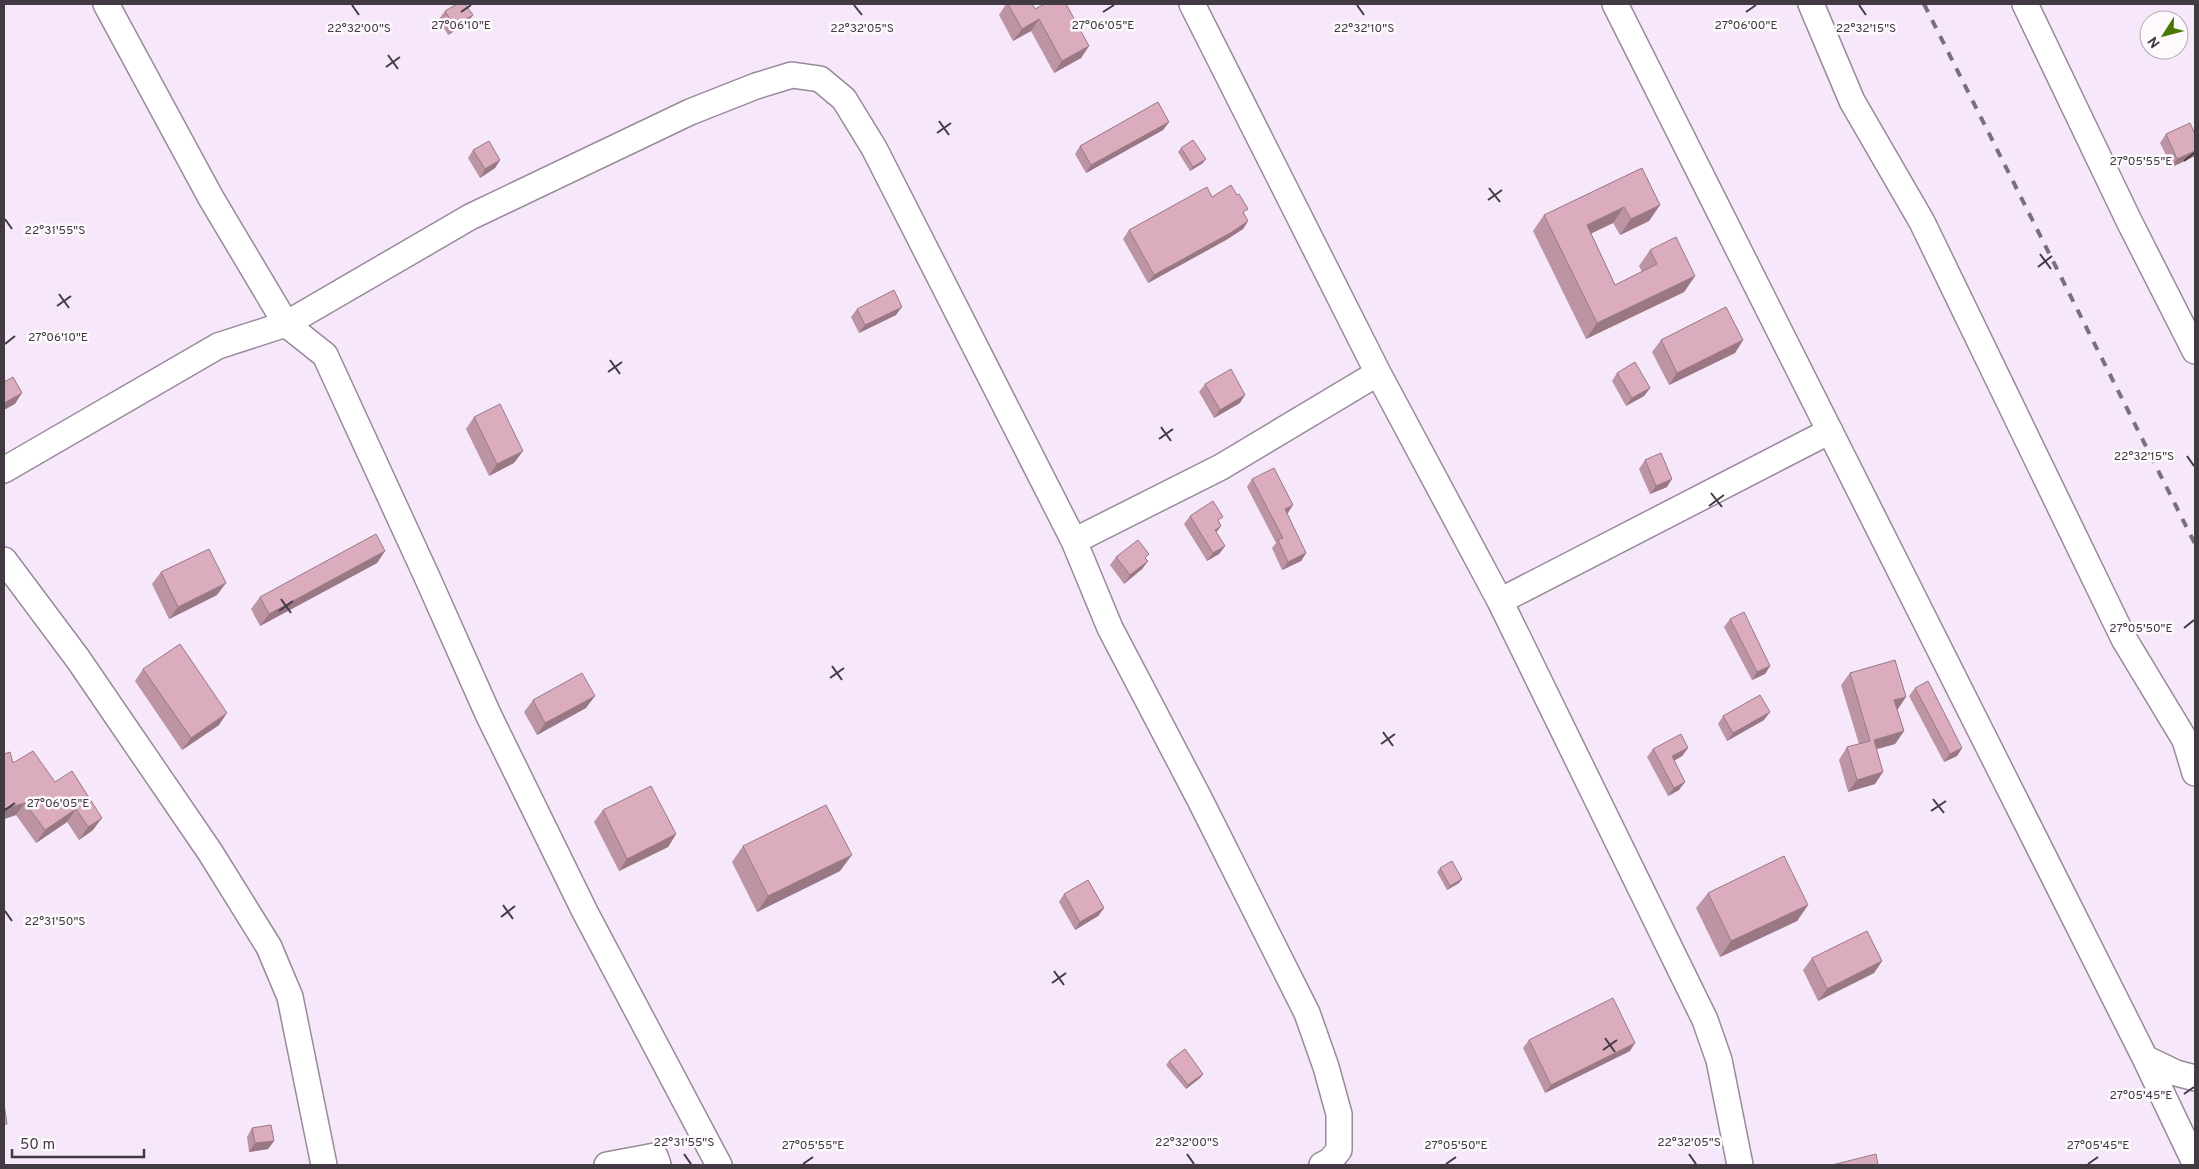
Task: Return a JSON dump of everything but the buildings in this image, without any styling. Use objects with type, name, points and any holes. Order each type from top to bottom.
[{"type":"street","points":[[106,4],[211,198],[286,324],[325,355],[488,714],[585,912],[719,1165]]},
{"type":"street","points":[[1192,4],[1378,373],[1500,601],[1705,1020],[1719,1060],[1740,1165]]},
{"type":"street","points":[[1616,4],[2145,1058],[2195,1163]]},
{"type":"street","points":[[1811,4],[1852,101],[1922,222],[2124,639],[2185,740],[2195,774]]},
{"type":"street","points":[[2025,4],[2129,221],[2195,351]]},
{"type":"street","points":[[4,470],[218,346],[286,324],[470,218],[690,112],[756,86],[792,75],[820,79],[844,100],[874,148],[1074,541],[1110,628],[1199,798],[1307,1013],[1326,1067],[1339,1114],[1339,1150],[1330,1161],[1322,1165]]},
{"type":"street","points":[[1074,541],[1221,467],[1378,373]]},
{"type":"street","points":[[1500,601],[1830,431]]},
{"type":"street","points":[[4,560],[78,659],[239,896],[269,947],[290,997],[324,1165]]},
{"type":"street","points":[[2145,1058],[2176,1073],[2195,1078]]},
{"type":"street","points":[[607,1165],[655,1156],[658,1165]]},
{"type":"railway","points":[[1924,4],[2195,544]]}]
